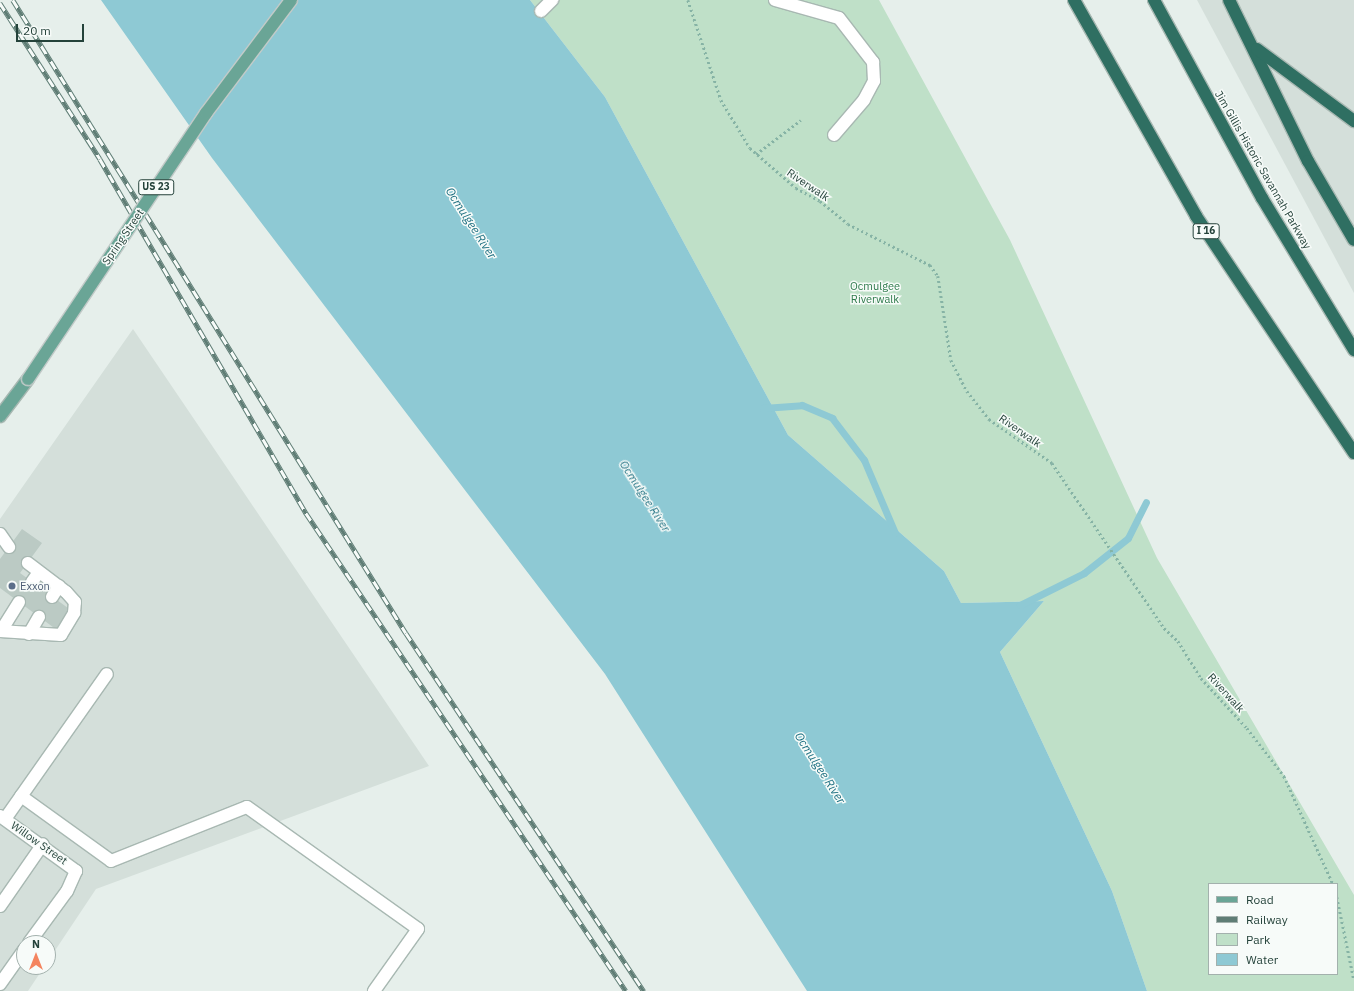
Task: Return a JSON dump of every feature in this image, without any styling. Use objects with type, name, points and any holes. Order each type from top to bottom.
[{"type":"highway","name":"I 16","points":[[1074,0],[1196,216],[1354,453]]},
{"type":"highway","name":"Jim Gillis Historic Savannah Parkway","points":[[1154,0],[1262,198],[1354,350]]},
{"type":"highway","points":[[1229,0],[1254,48],[1308,161],[1354,240]]},
{"type":"highway","points":[[1254,48],[1354,121]]},
{"type":"main road","name":"Spring Street","points":[[0,416],[28,379],[206,113],[291,0]]},
{"type":"street","points":[[541,11],[552,0]]},
{"type":"street","points":[[775,0],[839,18],[873,62],[874,81],[864,100],[834,135]]},
{"type":"street","points":[[0,534],[9,547]]},
{"type":"street","points":[[19,602],[1,631],[54,636],[61,635],[67,627],[75,602],[59,586],[28,563]]},
{"type":"street","points":[[32,582],[40,572]]},
{"type":"street","points":[[52,597],[59,586]]},
{"type":"street","points":[[29,634],[40,617]]},
{"type":"street","points":[[3,817],[21,796],[107,674]]},
{"type":"street","points":[[21,796],[111,861],[247,807],[418,929],[374,991]]},
{"type":"street","name":"Willow Street","points":[[3,817],[43,844],[76,871],[67,891],[35,935]]},
{"type":"street","points":[[0,906],[4,892],[43,844]]},
{"type":"street","points":[[0,984],[16,961]]},
{"type":"path","name":"Riverwalk","points":[[688,0],[721,100],[739,133],[756,154],[796,188],[820,201],[848,224],[930,265],[938,276],[951,360],[967,391],[989,419],[1052,463],[1164,628],[1178,641],[1201,678],[1247,728],[1284,776],[1333,883]]},
{"type":"path","points":[[756,154],[800,120]]},
{"type":"path","points":[[1338,902],[1354,980]]},
{"type":"shaded area","points":[[1197,0],[1354,0],[1354,293]]},
{"type":"shaded area","points":[[133,329],[429,766],[96,889],[56,949],[56,935],[16,935],[16,975],[39,975],[28,991],[0,991],[0,519]]},
{"type":"green space","name":"Ocmulgee Riverwalk","points":[[530,0],[879,0],[1010,240],[1157,558],[1354,895],[1354,991],[1147,991],[1112,891],[1000,652],[1044,601],[961,603],[944,571],[788,435],[605,97]]},
{"type":"water","name":"Ocmulgee River","points":[[101,0],[530,0],[605,97],[788,435],[944,571],[961,603],[1044,601],[1000,652],[1112,891],[1147,991],[807,991],[605,674],[212,158]]},
{"type":"building","points":[[22,529],[42,543],[20,573],[72,611],[57,630],[0,588],[0,559]]},
{"type":"waterway","points":[[763,408],[802,405],[832,418],[864,460],[895,533]]},
{"type":"waterway","points":[[1020,605],[1084,573],[1128,538],[1146,502]]},
{"type":"railway","points":[[13,0],[406,633],[644,991]]},
{"type":"railway","points":[[0,3],[100,159],[306,513],[626,991]]},
{"type":"place","name":"Exxon","points":[[12,586]]}]
